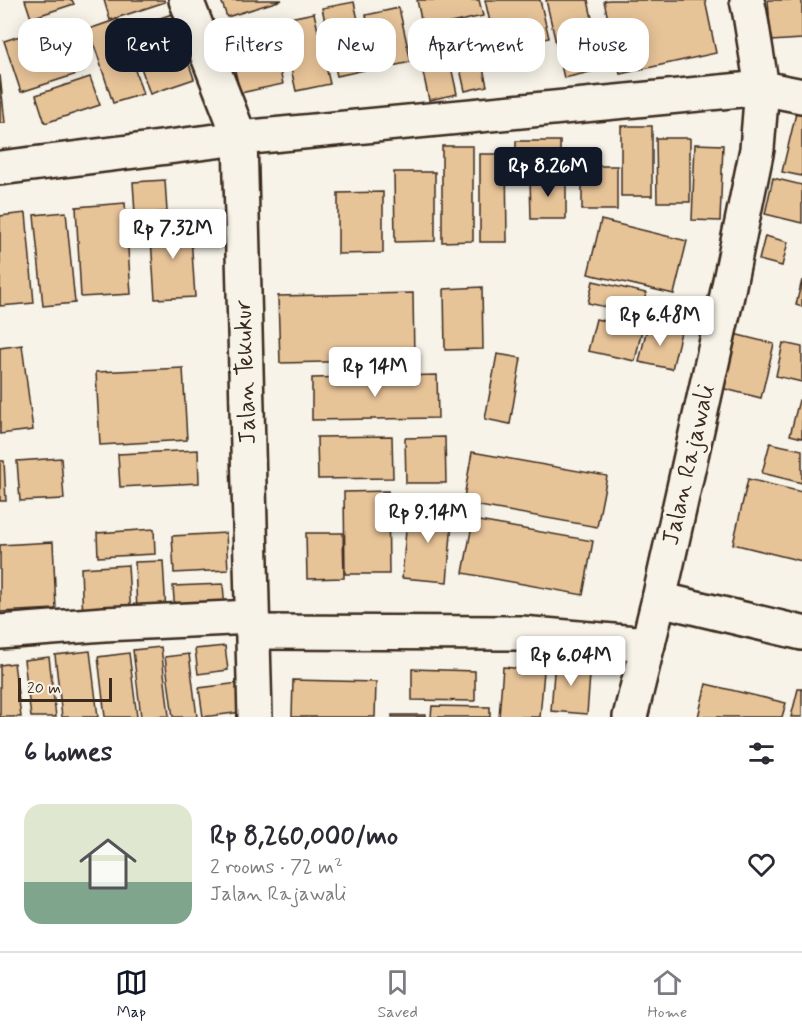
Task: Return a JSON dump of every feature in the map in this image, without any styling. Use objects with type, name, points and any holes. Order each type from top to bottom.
[{"type":"street","name":"Jalan Tekukur","points":[[186,0],[240,138],[255,717]]},
{"type":"street","name":"Jalan Rajawali","points":[[630,717],[726,300],[757,149],[762,88],[747,0]]},
{"type":"street","points":[[0,168],[240,138],[762,88],[802,96]]},
{"type":"street","points":[[659,599],[802,633]]},
{"type":"street","points":[[0,632],[104,624],[253,624],[521,633],[648,644]]},
{"type":"building","points":[[25,0],[72,0],[74,4],[31,18]]},
{"type":"building","points":[[104,0],[164,0],[165,2],[116,18],[109,18]]},
{"type":"building","points":[[221,0],[282,0],[227,17]]},
{"type":"building","points":[[417,0],[479,0],[483,16],[474,18],[421,18]]},
{"type":"building","points":[[485,0],[540,0],[544,18],[489,18]]},
{"type":"building","points":[[546,0],[588,0],[592,18],[557,18],[557,48]]},
{"type":"building","points":[[705,0],[716,53],[649,68],[649,18],[608,18],[604,1]]},
{"type":"building","points":[[768,0],[802,0],[802,39],[771,41]]},
{"type":"building","points":[[354,2],[358,18],[324,18],[322,8]]},
{"type":"building","points":[[399,8],[408,48],[408,63],[396,65],[396,18],[367,18],[366,15]]},
{"type":"building","points":[[314,13],[316,72],[327,72],[330,84],[296,91],[292,72],[304,72],[304,18],[290,18]]},
{"type":"building","points":[[172,14],[173,18],[160,18]]},
{"type":"building","points":[[545,21],[549,38],[545,39]]},
{"type":"building","points":[[105,23],[105,72],[136,72],[143,94],[113,103],[93,41],[93,28]]},
{"type":"building","points":[[18,37],[18,72],[83,72],[21,92],[4,41]]},
{"type":"building","points":[[143,72],[192,72],[194,79],[150,94]]},
{"type":"building","points":[[235,72],[280,72],[283,84],[240,93]]},
{"type":"building","points":[[336,72],[355,72],[337,76]]},
{"type":"building","points":[[423,72],[452,72],[457,94],[429,100]]},
{"type":"building","points":[[461,72],[484,72],[487,86],[465,91]]},
{"type":"building","points":[[563,72],[590,72],[564,78]]},
{"type":"building","points":[[0,75],[5,123],[0,123]]},
{"type":"building","points":[[90,77],[100,105],[45,123],[36,95]]},
{"type":"building","points":[[796,113],[802,114],[802,176],[782,172]]},
{"type":"building","points":[[621,126],[652,126],[652,196],[621,196]]},
{"type":"building","points":[[656,138],[690,138],[690,202],[657,202]]},
{"type":"building","points":[[516,141],[560,141],[560,172],[516,172]]},
{"type":"building","points":[[695,144],[723,145],[720,221],[692,220]]},
{"type":"building","points":[[442,146],[473,146],[473,241],[442,242]]},
{"type":"building","points":[[480,154],[506,154],[507,242],[480,242]]},
{"type":"building","points":[[582,166],[617,166],[617,210],[582,210]]},
{"type":"building","points":[[394,172],[435,172],[435,241],[395,242]]},
{"type":"building","points":[[530,177],[566,177],[566,219],[531,219]]},
{"type":"building","points":[[773,178],[802,185],[802,223],[765,214]]},
{"type":"building","points":[[165,180],[167,212],[135,214],[133,182]]},
{"type":"building","points":[[383,192],[383,253],[338,254],[338,193]]},
{"type":"building","points":[[125,203],[131,294],[81,297],[76,207]]},
{"type":"building","points":[[66,212],[75,303],[43,306],[34,215]]},
{"type":"building","points":[[26,213],[34,303],[0,306],[0,216]]},
{"type":"building","points":[[601,220],[687,241],[674,294],[588,274]]},
{"type":"building","points":[[190,221],[195,297],[155,299],[150,224]]},
{"type":"building","points":[[765,236],[788,242],[782,266],[759,260]]},
{"type":"building","points":[[802,280],[802,307],[796,305]]},
{"type":"building","points":[[593,281],[646,293],[641,315],[588,303]]},
{"type":"building","points":[[482,287],[483,349],[445,350],[444,289]]},
{"type":"building","points":[[413,293],[414,360],[280,363],[278,296]]},
{"type":"building","points":[[596,319],[642,329],[635,361],[588,351]]},
{"type":"building","points":[[648,324],[681,332],[672,369],[639,362]]},
{"type":"building","points":[[730,333],[774,344],[761,398],[717,387]]},
{"type":"building","points":[[783,343],[802,347],[802,382],[776,376]]},
{"type":"building","points":[[22,345],[33,430],[0,434],[0,348]]},
{"type":"building","points":[[497,354],[521,358],[510,424],[485,419]]},
{"type":"building","points":[[183,368],[187,440],[100,445],[96,372]]},
{"type":"building","points":[[437,375],[438,418],[312,420],[312,378]]},
{"type":"building","points":[[799,400],[802,400],[802,438],[790,435]]},
{"type":"building","points":[[392,436],[393,478],[318,479],[317,437]]},
{"type":"building","points":[[445,437],[446,483],[406,483],[405,438]]},
{"type":"building","points":[[770,443],[802,450],[802,483],[762,473]]},
{"type":"building","points":[[198,450],[199,483],[120,487],[118,454]]},
{"type":"building","points":[[472,452],[607,476],[597,527],[463,503]]},
{"type":"building","points":[[61,458],[64,499],[20,501],[17,461]]},
{"type":"building","points":[[0,461],[4,461],[6,501],[0,501]]},
{"type":"building","points":[[748,479],[802,492],[802,561],[733,544]]},
{"type":"building","points":[[388,491],[389,574],[345,574],[344,492]]},
{"type":"building","points":[[408,506],[453,510],[447,582],[402,578]]},
{"type":"building","points":[[473,520],[593,541],[583,595],[463,573]]},
{"type":"building","points":[[154,529],[155,554],[98,557],[97,533]]},
{"type":"building","points":[[226,533],[228,570],[174,573],[172,536]]},
{"type":"building","points":[[306,533],[343,533],[344,578],[307,579]]},
{"type":"building","points":[[53,542],[56,609],[0,612],[0,545]]},
{"type":"building","points":[[163,561],[166,612],[137,613],[135,562]]},
{"type":"building","points":[[128,565],[131,618],[83,621],[81,568]]},
{"type":"building","points":[[223,584],[225,610],[175,613],[173,586]]},
{"type":"building","points":[[225,646],[228,670],[198,674],[195,649]]},
{"type":"building","points":[[161,647],[169,716],[141,717],[133,650]]},
{"type":"building","points":[[90,651],[98,717],[62,717],[55,655]]},
{"type":"building","points":[[129,653],[137,717],[105,717],[98,657]]},
{"type":"building","points":[[189,654],[197,717],[173,717],[165,657]]},
{"type":"building","points":[[49,657],[56,717],[31,717],[24,660]]},
{"type":"building","points":[[555,660],[591,662],[587,714],[551,711]]},
{"type":"building","points":[[14,663],[21,717],[0,717],[0,665]]},
{"type":"building","points":[[503,667],[544,671],[540,717],[499,717]]},
{"type":"building","points":[[412,669],[475,671],[475,701],[412,700]]},
{"type":"building","points":[[293,680],[376,682],[375,717],[292,717]]},
{"type":"building","points":[[239,683],[242,712],[203,717],[199,688]]},
{"type":"building","points":[[706,684],[786,703],[782,717],[698,717]]},
{"type":"building","points":[[798,689],[802,689],[802,717],[791,717]]},
{"type":"building","points":[[432,706],[490,707],[490,717],[431,717]]},
{"type":"building","points":[[392,715],[425,715],[425,717],[392,717]]}]
